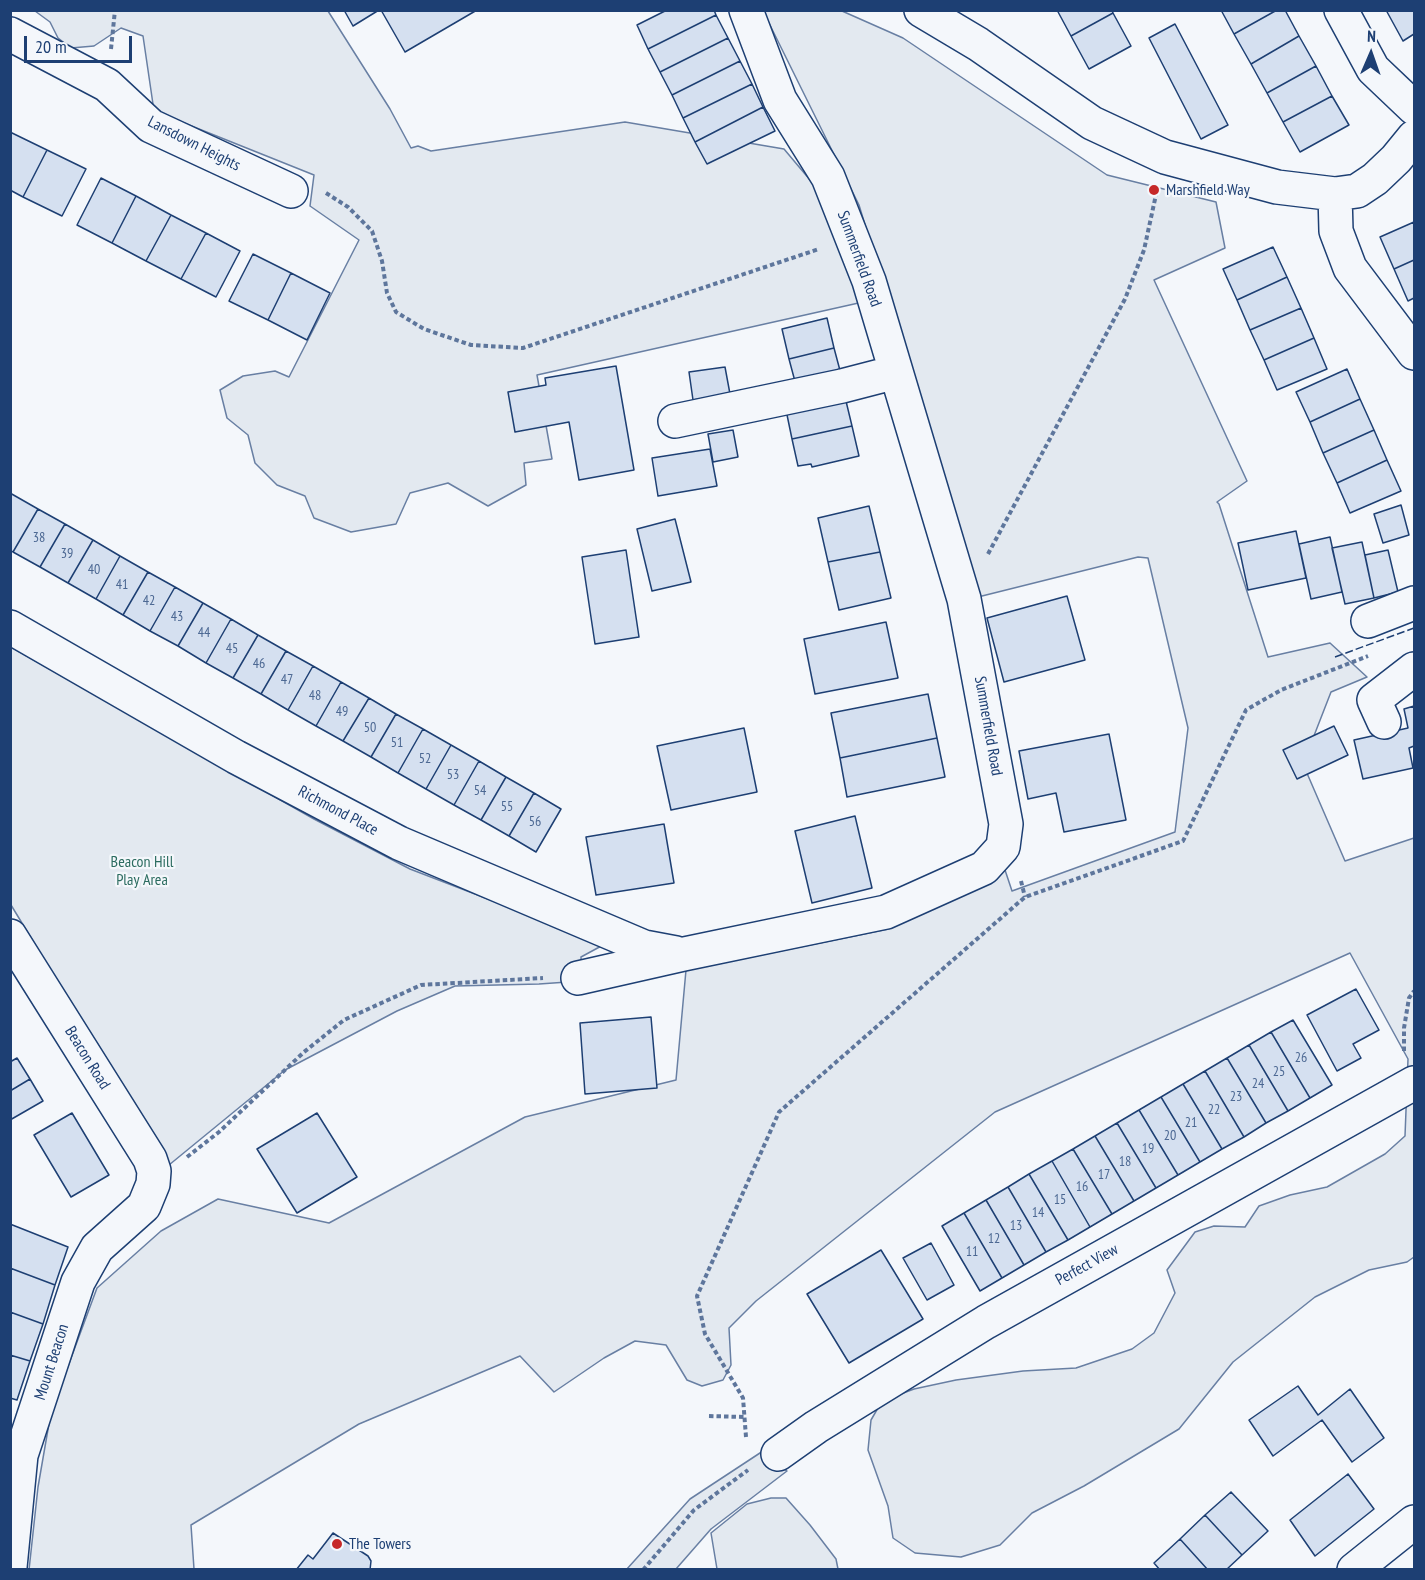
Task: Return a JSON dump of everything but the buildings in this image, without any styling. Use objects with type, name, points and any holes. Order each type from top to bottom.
[{"type":"street","name":"Summerfield Road","points":[[578,978],[886,912],[984,868],[1003,847],[1006,824],[964,599],[869,281],[828,177],[780,100],[746,10]]},
{"type":"street","points":[[921,10],[978,45],[1092,123],[1165,157],[1277,187],[1335,194],[1357,191],[1375,179],[1396,159],[1414,136]]},
{"type":"street","points":[[1341,10],[1373,69],[1414,108]]},
{"type":"street","name":"Lansdown Heights","points":[[10,34],[107,85],[151,126],[306,190]]},
{"type":"street","points":[[1335,194],[1336,231],[1350,268],[1414,353]]},
{"type":"street","points":[[675,421],[842,386],[896,372]]},
{"type":"street","points":[[1368,621],[1414,603]]},
{"type":"street","name":"Richmond Place","points":[[10,627],[236,757],[399,843],[644,948],[684,954]]},
{"type":"street","points":[[1383,722],[1374,700],[1414,669]]},
{"type":"street","name":"Beacon Road","points":[[10,936],[150,1159],[154,1171],[153,1184]]},
{"type":"street","name":"Perfect View","points":[[763,1457],[986,1322],[1408,1086]]},
{"type":"street","name":"Mount Beacon","points":[[10,1568],[21,1455],[78,1282],[97,1248],[144,1206],[153,1184]]},
{"type":"street","points":[[1354,1569],[1414,1522]]},
{"type":"path","points":[[964,599],[1125,299],[1144,250],[1165,157]]},
{"type":"path","points":[[306,190],[348,207],[372,231],[382,261],[387,294],[396,312],[424,329],[471,345],[523,348],[852,238]]},
{"type":"path","points":[[746,1438],[743,1398],[705,1334],[697,1296],[779,1112],[1025,897],[1183,841],[1246,710],[1281,690],[1374,654]]},
{"type":"path","points":[[153,1184],[219,1132],[304,1052],[344,1020],[421,985],[521,978],[578,978]]},
{"type":"path","points":[[1408,1086],[1404,1028],[1409,998],[1414,992]]},
{"type":"path","points":[[709,1416],[745,1416]]},
{"type":"path","points":[[643,1569],[694,1510],[763,1457]]},
{"type":"green space","points":[[35,11],[328,11],[390,109],[411,148],[418,146],[431,151],[625,122],[784,149],[821,193],[863,302],[537,375],[552,459],[524,463],[526,485],[488,506],[448,483],[410,493],[396,524],[351,532],[314,518],[305,496],[277,485],[255,463],[248,435],[227,418],[220,390],[243,376],[275,371],[289,377],[359,240],[310,206],[314,175],[154,111],[143,36],[121,28],[94,46],[71,48],[58,38],[50,22]]},
{"type":"green space","points":[[763,11],[842,11],[903,38],[1107,175],[1216,202],[1225,248],[1154,280],[1247,481],[1217,502],[1268,657],[1330,643],[1367,677],[1331,692],[1303,764],[1345,861],[1414,838],[1414,1257],[1407,1262],[1369,1270],[1315,1297],[1233,1362],[1179,1429],[1084,1486],[1032,1513],[1000,1545],[961,1557],[915,1553],[893,1538],[888,1506],[868,1450],[871,1420],[882,1401],[914,1389],[956,1380],[1023,1371],[1076,1368],[1132,1349],[1154,1333],[1175,1293],[1167,1270],[1195,1232],[1214,1226],[1245,1227],[1259,1206],[1290,1195],[1327,1187],[1385,1154],[1405,1136],[1408,1059],[1350,953],[995,1112],[756,1301],[729,1328],[731,1365],[723,1380],[702,1386],[687,1380],[666,1345],[635,1341],[604,1358],[554,1392],[520,1356],[359,1424],[191,1525],[194,1569],[29,1570],[38,1487],[51,1412],[97,1288],[161,1231],[218,1199],[329,1223],[525,1117],[676,1080],[686,970],[889,929],[1004,867],[1012,891],[1175,832],[1188,728],[1148,558],[1138,557],[978,597],[859,205]]},
{"type":"green space","name":"Beacon Hill Play Area","points":[[11,647],[314,819],[410,869],[605,944],[581,957],[582,981],[455,986],[397,1011],[285,1070],[169,1165],[11,905]]},
{"type":"green space","points":[[763,1451],[787,1471],[711,1529],[676,1569],[626,1570],[690,1499]]},
{"type":"green space","points":[[771,1498],[786,1498],[836,1559],[838,1569],[717,1569],[711,1533],[747,1504]]},
{"type":"fence","points":[[1335,657],[1414,628]]},
{"type":"place","name":"Marshfield Way","points":[[1154,190]]},
{"type":"place","name":"The Towers","points":[[337,1544]]}]
